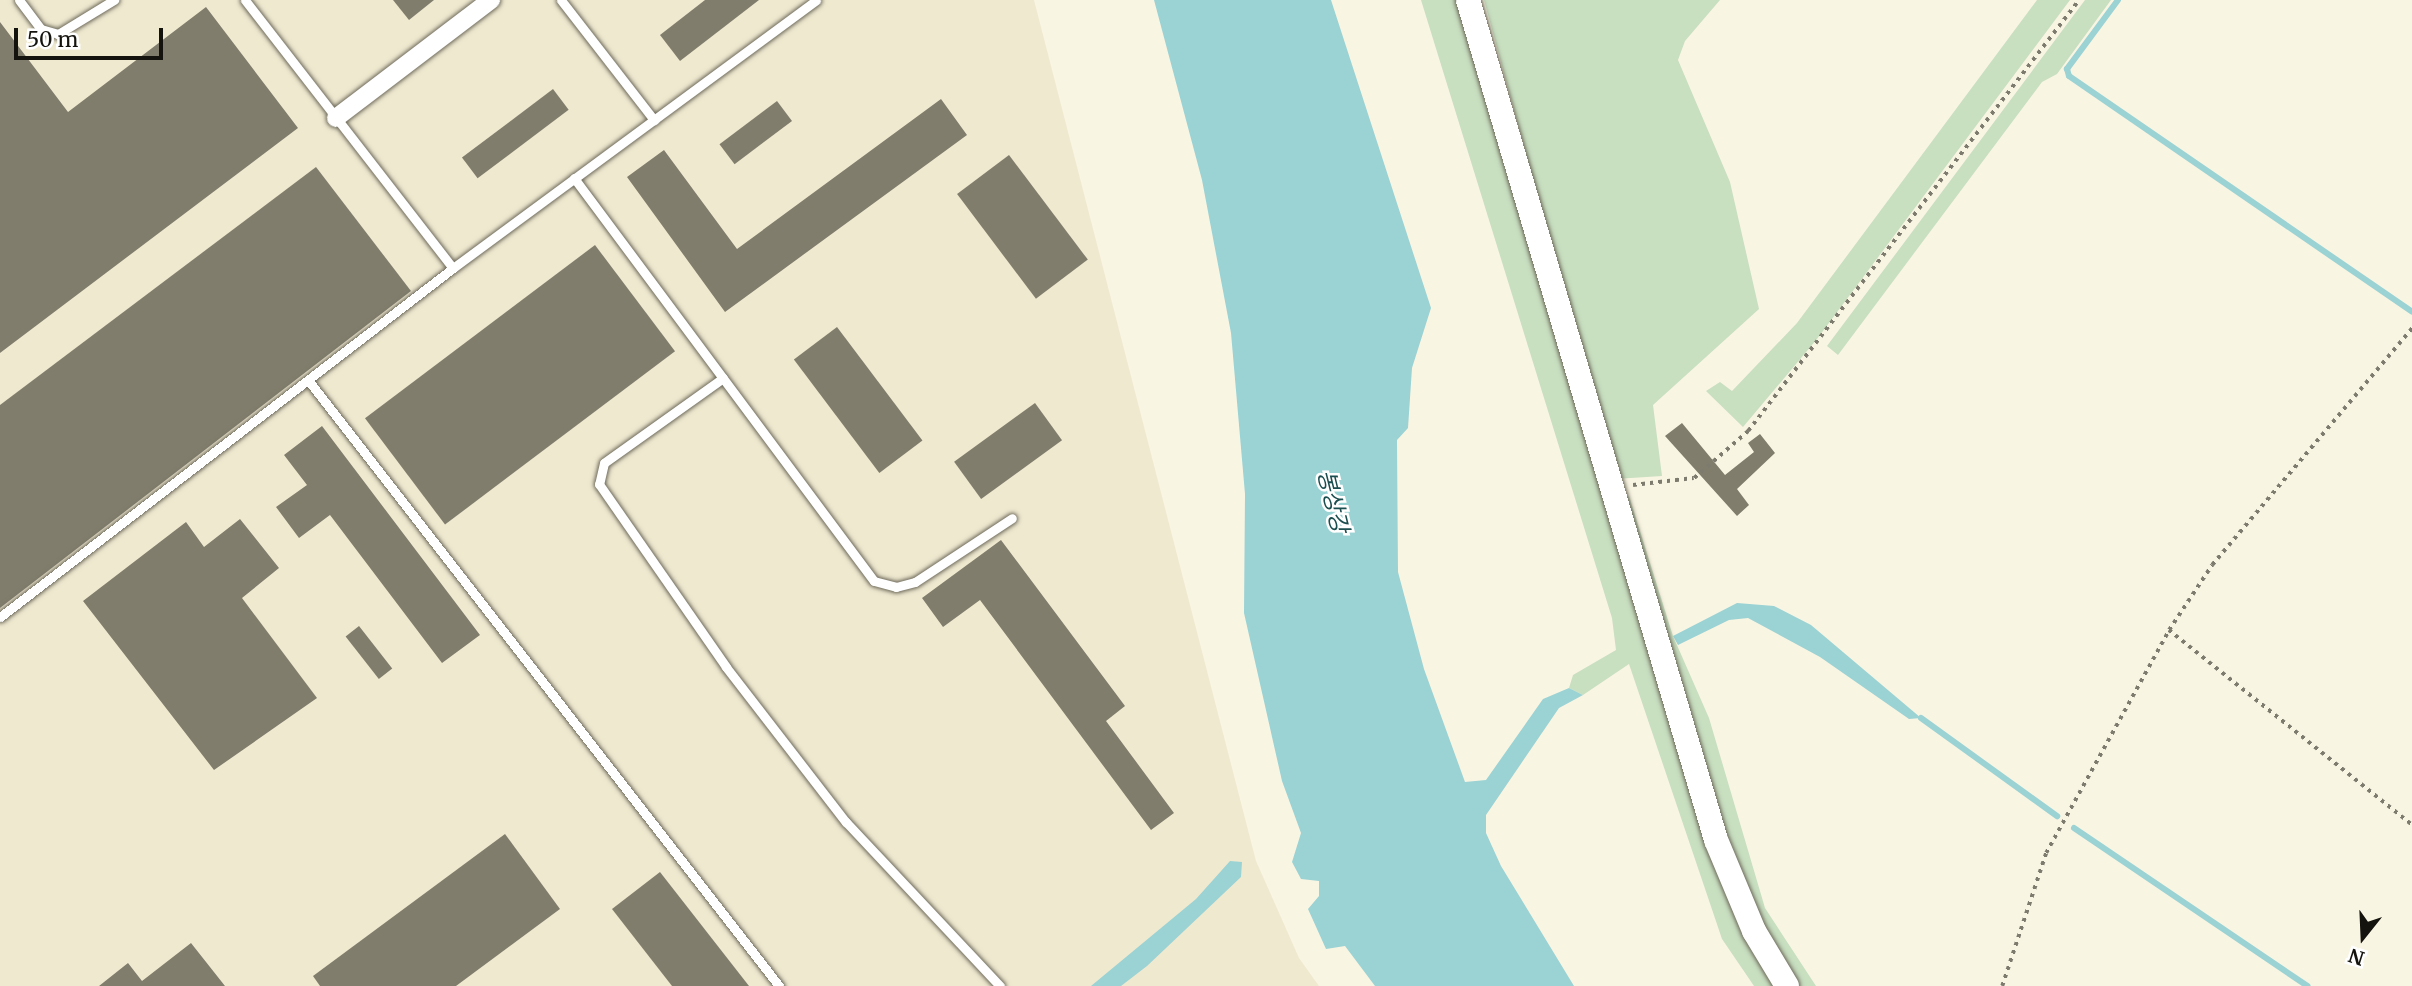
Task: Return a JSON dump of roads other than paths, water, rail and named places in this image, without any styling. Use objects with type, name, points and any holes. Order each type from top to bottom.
[{"type":"main road","points":[[1468,0],[1607,484],[1716,840],[1754,931],[1787,986]]},
{"type":"street","points":[[337,118],[491,0]]},
{"type":"lane","points":[[19,0],[41,29],[58,34],[114,0]]},
{"type":"lane","points":[[245,0],[453,268]]},
{"type":"lane","points":[[561,0],[654,120]]},
{"type":"lane","points":[[0,617],[453,268],[816,0]]},
{"type":"lane","points":[[575,178],[874,581],[896,587],[915,582],[1012,518]]},
{"type":"lane","points":[[723,378],[604,463],[599,484],[726,667],[846,822],[1000,986]]},
{"type":"lane","points":[[308,380],[779,986]]},
{"type":"water","name":"봉상강","points":[[1154,0],[1331,0],[1431,308],[1412,368],[1408,428],[1397,440],[1398,572],[1424,669],[1465,782],[1486,780],[1543,699],[1569,688],[1583,695],[1559,708],[1486,815],[1486,833],[1501,866],[1574,986],[1375,986],[1345,946],[1326,949],[1308,909],[1319,896],[1319,881],[1301,879],[1292,862],[1301,833],[1282,781],[1244,613],[1245,494],[1231,333],[1202,180]]},
{"type":"water","points":[[1737,603],[1774,606],[1811,625],[1921,718],[1909,719],[1820,657],[1748,618],[1729,620],[1678,645],[1673,636]]},
{"type":"water","points":[[1230,861],[1242,862],[1241,877],[1147,966],[1121,986],[1091,986],[1196,899]]},
{"type":"waterway","points":[[2118,0],[2067,69],[2069,76],[2412,312]]},
{"type":"waterway","points":[[1921,718],[2057,816]]},
{"type":"waterway","points":[[2074,828],[2307,986]]}]
